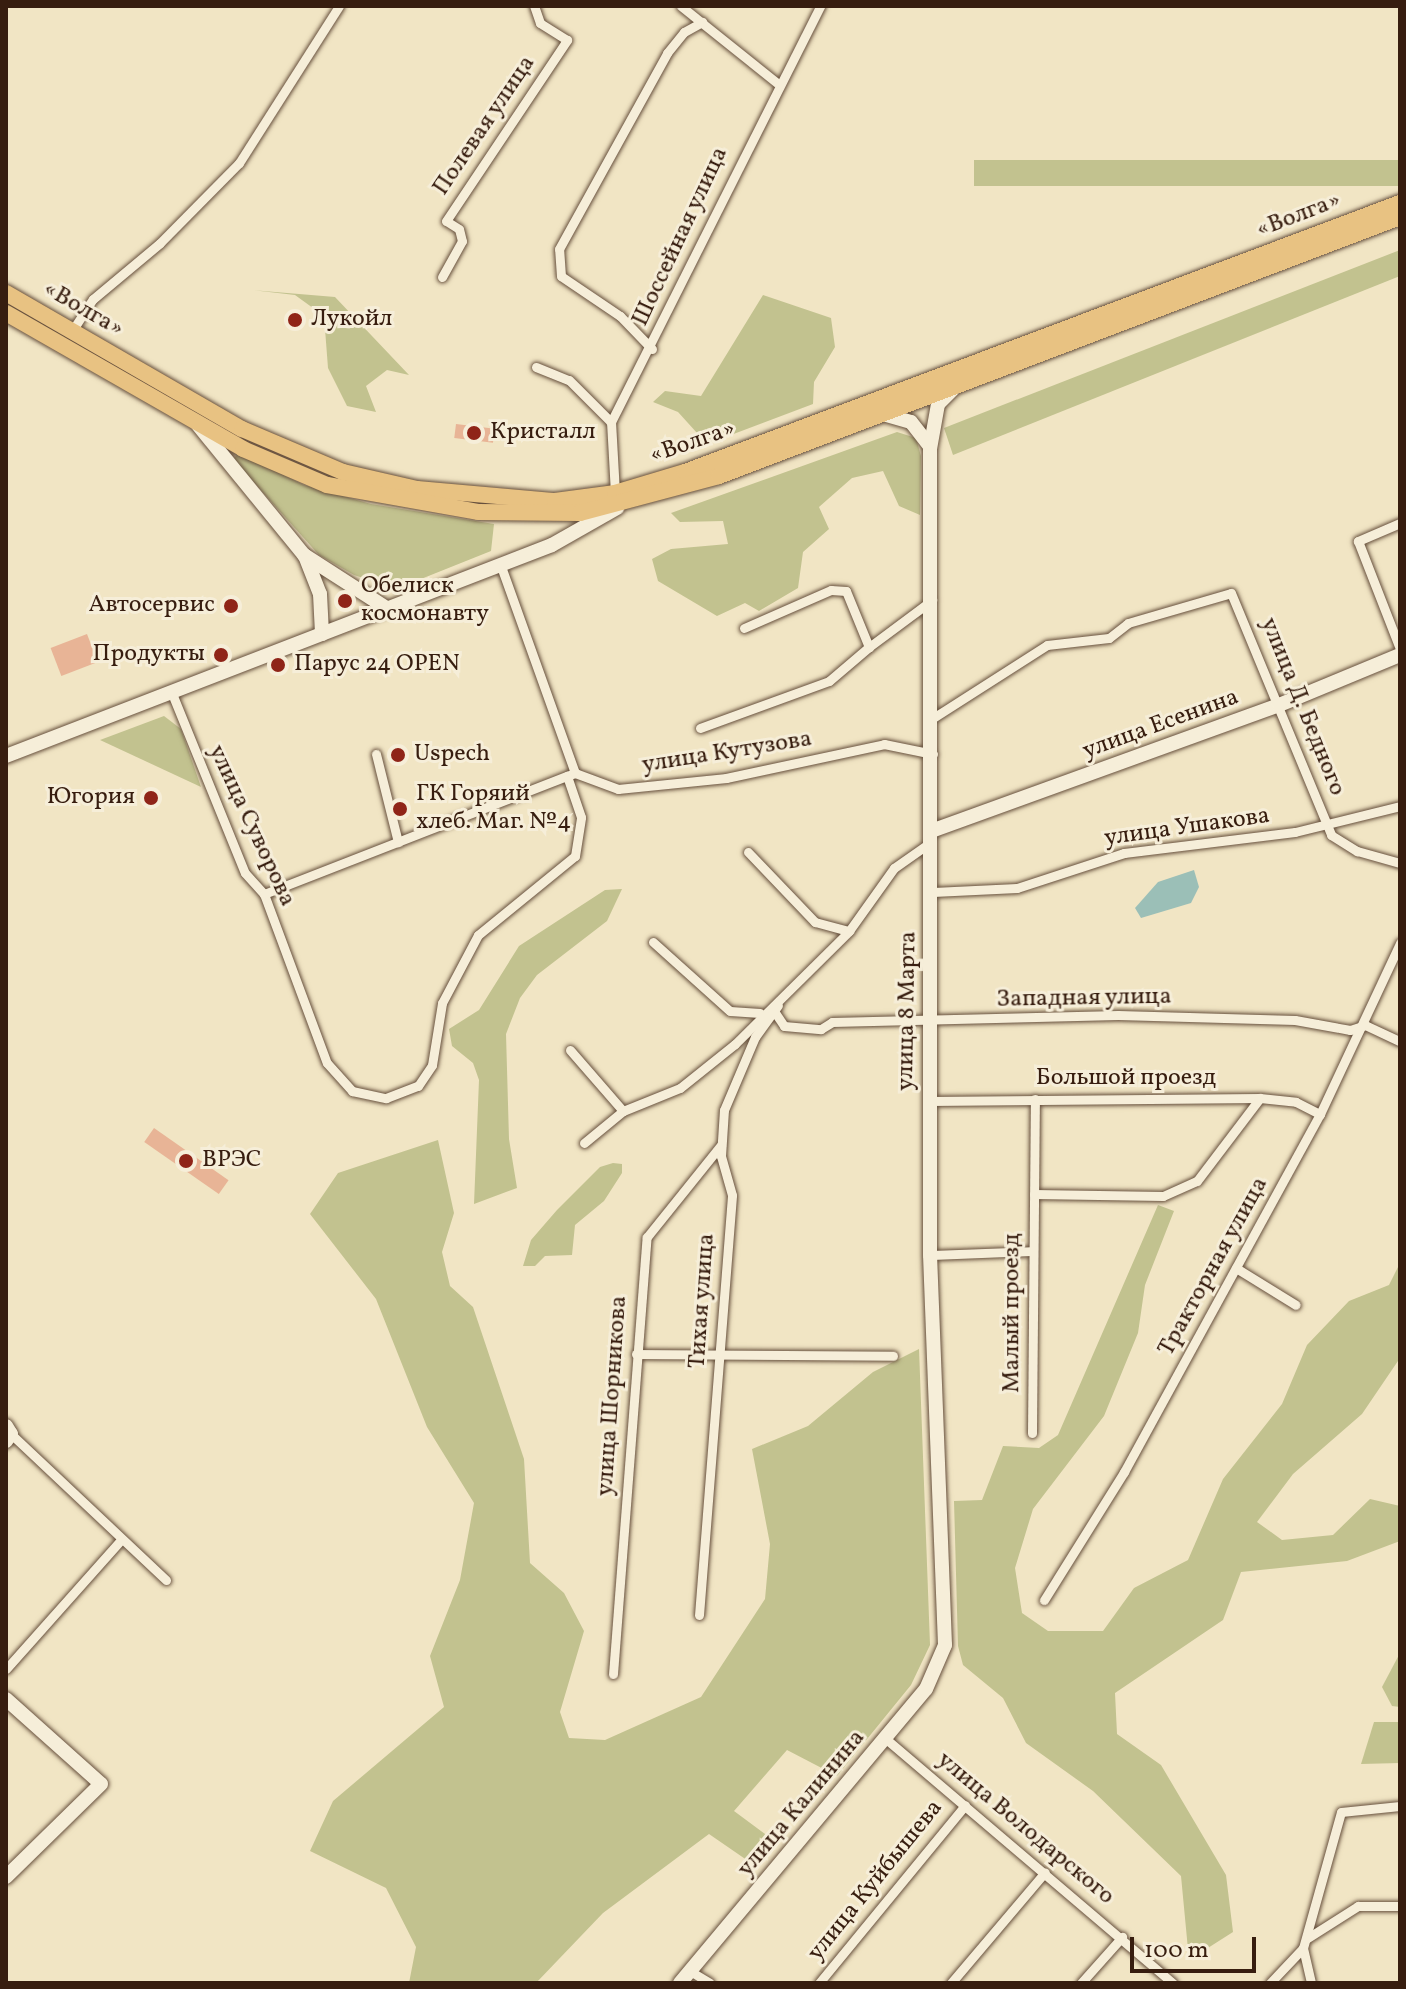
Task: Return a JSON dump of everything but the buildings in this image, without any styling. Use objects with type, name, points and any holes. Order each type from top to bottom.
[{"type":"highway","name":"«Волга»","points":[[6,293],[242,429],[379,483],[519,501],[616,500],[1400,203]]},
{"type":"highway","name":"«Волга»","points":[[6,313],[196,422],[284,468],[366,496],[509,514],[616,500],[882,414],[1400,217]]},
{"type":"main road","name":"улица 8 Марта","points":[[945,1645],[930,1255],[929,1101],[934,835],[930,449],[938,404],[956,386]]},
{"type":"main road","points":[[882,414],[911,422],[930,449]]},
{"type":"main road","points":[[196,422],[304,555],[388,609]]},
{"type":"main road","points":[[6,756],[501,566],[616,500]]},
{"type":"main road","points":[[304,555],[320,594],[322,634]]},
{"type":"main road","points":[[320,594],[338,579]]},
{"type":"main road","name":"улица Есенина","points":[[934,835],[1279,705],[1400,652]]},
{"type":"main road","name":"улица Калинина","points":[[680,1983],[926,1689],[945,1645]]},
{"type":"main road","points":[[6,1699],[101,1784],[6,1877]]},
{"type":"street","points":[[72,331],[93,299],[160,243],[239,163],[339,6]]},
{"type":"street","name":"Полевая улица","points":[[442,277],[462,241],[459,229],[446,221],[567,40],[540,23],[534,6]]},
{"type":"street","points":[[681,6],[777,83]]},
{"type":"street","name":"Шоссейная улица","points":[[611,422],[652,349],[777,83],[820,6]]},
{"type":"street","points":[[652,349],[620,316],[561,276],[559,249],[667,53],[684,32],[702,22]]},
{"type":"street","points":[[536,367],[569,380],[611,422],[616,500]]},
{"type":"street","points":[[1400,523],[1358,541],[1400,652]]},
{"type":"street","points":[[264,894],[571,775],[501,566]]},
{"type":"street","points":[[744,628],[831,590],[846,591],[869,647]]},
{"type":"street","name":"улица Д. Бедного","points":[[933,718],[1047,645],[1109,638],[1128,623],[1224,592],[1240,604],[1328,824]]},
{"type":"street","name":"улица Кутузова","points":[[700,728],[829,681],[932,600]]},
{"type":"street","name":"улица Суворова","points":[[171,691],[245,873],[264,894],[327,1063],[352,1091],[386,1098],[418,1086],[432,1065],[435,1024],[457,965],[478,935],[575,856],[581,817],[571,775]]},
{"type":"street","name":"улица Кутузова","points":[[571,775],[618,789],[726,778],[884,744],[933,754]]},
{"type":"street","points":[[376,754],[398,842]]},
{"type":"street","name":"улица Ушакова","points":[[933,892],[1017,888],[1124,853],[1328,824],[1400,806]]},
{"type":"street","points":[[1328,824],[1342,845],[1400,863]]},
{"type":"street","points":[[653,942],[730,1011],[760,1013],[776,1008],[849,931],[894,868],[934,835]]},
{"type":"street","points":[[748,852],[815,922],[849,931]]},
{"type":"street","name":"Тракторная улица","points":[[1044,1600],[1081,1547],[1320,1114],[1365,1025],[1400,943]]},
{"type":"street","name":"Западная улица","points":[[776,1008],[784,1026],[821,1029],[832,1022],[931,1023],[1118,1015],[1295,1020],[1350,1030],[1365,1025],[1400,1041]]},
{"type":"street","name":"Тихая улица","points":[[699,1615],[732,1195],[721,1145],[724,1110],[736,1076],[776,1008]]},
{"type":"street","points":[[584,1143],[623,1111],[680,1088],[735,1044],[760,1013]]},
{"type":"street","points":[[570,1050],[623,1111]]},
{"type":"street","points":[[1034,1194],[1163,1196],[1197,1181],[1260,1098]]},
{"type":"street","name":"Большой проезд","points":[[929,1101],[1260,1098],[1296,1102],[1320,1114]]},
{"type":"street","name":"Малый проезд","points":[[1032,1433],[1035,1099]]},
{"type":"street","name":"улица Шорникова","points":[[613,1674],[647,1237],[721,1145]]},
{"type":"street","points":[[930,1255],[1033,1251]]},
{"type":"street","points":[[1236,1268],[1296,1305]]},
{"type":"street","points":[[636,1354],[893,1356]]},
{"type":"street","points":[[8,1434],[166,1580]]},
{"type":"street","points":[[6,1669],[122,1539]]},
{"type":"street","name":"улица Володарского","points":[[886,1739],[1173,1983]]},
{"type":"street","name":"улица Куйбышева","points":[[819,1983],[965,1805]]},
{"type":"street","points":[[1311,1983],[1305,1944],[1341,1812],[1400,1806]]},
{"type":"street","points":[[951,1983],[1045,1872]]},
{"type":"street","points":[[1270,1983],[1305,1944],[1358,1906],[1400,1906]]},
{"type":"street","points":[[1081,1983],[1122,1937]]},
{"type":"street","points":[[690,1971],[710,1983]]},
{"type":"green space","points":[[974,160],[1400,160],[1400,186],[974,186]]},
{"type":"green space","points":[[1400,250],[1400,276],[953,455],[944,428]]},
{"type":"green space","points":[[251,290],[335,297],[409,375],[387,370],[366,386],[376,412],[347,406],[328,368],[324,316],[295,295]]},
{"type":"green space","points":[[763,295],[831,318],[835,347],[814,382],[813,404],[707,444],[678,412],[653,402],[665,391],[701,396]]},
{"type":"green space","points":[[897,432],[916,438],[921,456],[920,515],[899,506],[883,471],[852,478],[819,507],[829,529],[803,552],[798,588],[759,611],[745,603],[717,616],[658,581],[652,559],[671,549],[728,544],[723,521],[680,522],[671,513]]},
{"type":"green space","points":[[239,453],[304,485],[371,504],[494,524],[491,551],[396,589],[354,575],[319,555],[233,459]]},
{"type":"green space","points":[[164,716],[181,729],[201,787],[100,740]]},
{"type":"green space","points":[[622,889],[607,921],[537,975],[520,998],[506,1034],[509,1139],[517,1188],[474,1204],[479,1080],[473,1063],[452,1046],[449,1029],[479,1010],[519,946],[605,890]]},
{"type":"green space","points":[[438,1140],[454,1213],[442,1252],[450,1286],[473,1307],[524,1459],[530,1563],[564,1593],[584,1631],[560,1712],[569,1738],[605,1740],[701,1697],[765,1599],[770,1544],[752,1449],[808,1426],[873,1372],[919,1349],[930,1645],[911,1685],[837,1776],[787,1750],[734,1811],[776,1842],[754,1865],[709,1834],[603,1913],[536,1983],[409,1983],[416,1947],[386,1888],[310,1851],[333,1801],[444,1707],[430,1656],[460,1580],[474,1503],[427,1427],[376,1299],[310,1214],[338,1173]]},
{"type":"green space","points":[[622,1164],[622,1173],[604,1201],[575,1225],[572,1255],[545,1256],[535,1266],[523,1266],[531,1240],[557,1210],[600,1167]]},
{"type":"green space","points":[[1158,1205],[1174,1211],[1145,1285],[1138,1333],[1104,1416],[1033,1509],[1015,1568],[1022,1613],[1048,1631],[1103,1631],[1134,1588],[1188,1560],[1223,1479],[1282,1404],[1307,1345],[1349,1301],[1389,1285],[1400,1263],[1400,1358],[1362,1414],[1293,1474],[1257,1522],[1282,1540],[1333,1535],[1370,1499],[1400,1506],[1400,1541],[1347,1561],[1241,1572],[1223,1620],[1115,1693],[1117,1734],[1161,1765],[1226,1875],[1233,1932],[1189,1960],[1181,1876],[1093,1791],[1026,1743],[1003,1698],[963,1665],[958,1646],[954,1501],[982,1500],[1003,1446],[1039,1448],[1058,1435]]},
{"type":"green space","points":[[1400,1653],[1400,1707],[1392,1706],[1382,1687]]},
{"type":"green space","points":[[1374,1722],[1400,1722],[1400,1763],[1361,1764]]},
{"type":"water","points":[[1194,870],[1199,887],[1191,903],[1141,918],[1135,908],[1158,882]]},
{"type":"place","name":"Лукойл","points":[[295,320]]},
{"type":"place","name":"Кристалл","points":[[474,433]]},
{"type":"place","name":"Обелиск космонавту","points":[[345,601]]},
{"type":"place","name":"Автосервис","points":[[231,606]]},
{"type":"place","name":"Продукты","points":[[221,655]]},
{"type":"place","name":"Парус 24 OPEN","points":[[278,665]]},
{"type":"place","name":"Uspech","points":[[398,755]]},
{"type":"place","name":"Югория","points":[[151,798]]},
{"type":"place","name":"ГК Горяий хлеб. Маг. №4","points":[[400,809]]},
{"type":"place","name":"ВРЭС","points":[[186,1161]]}]
